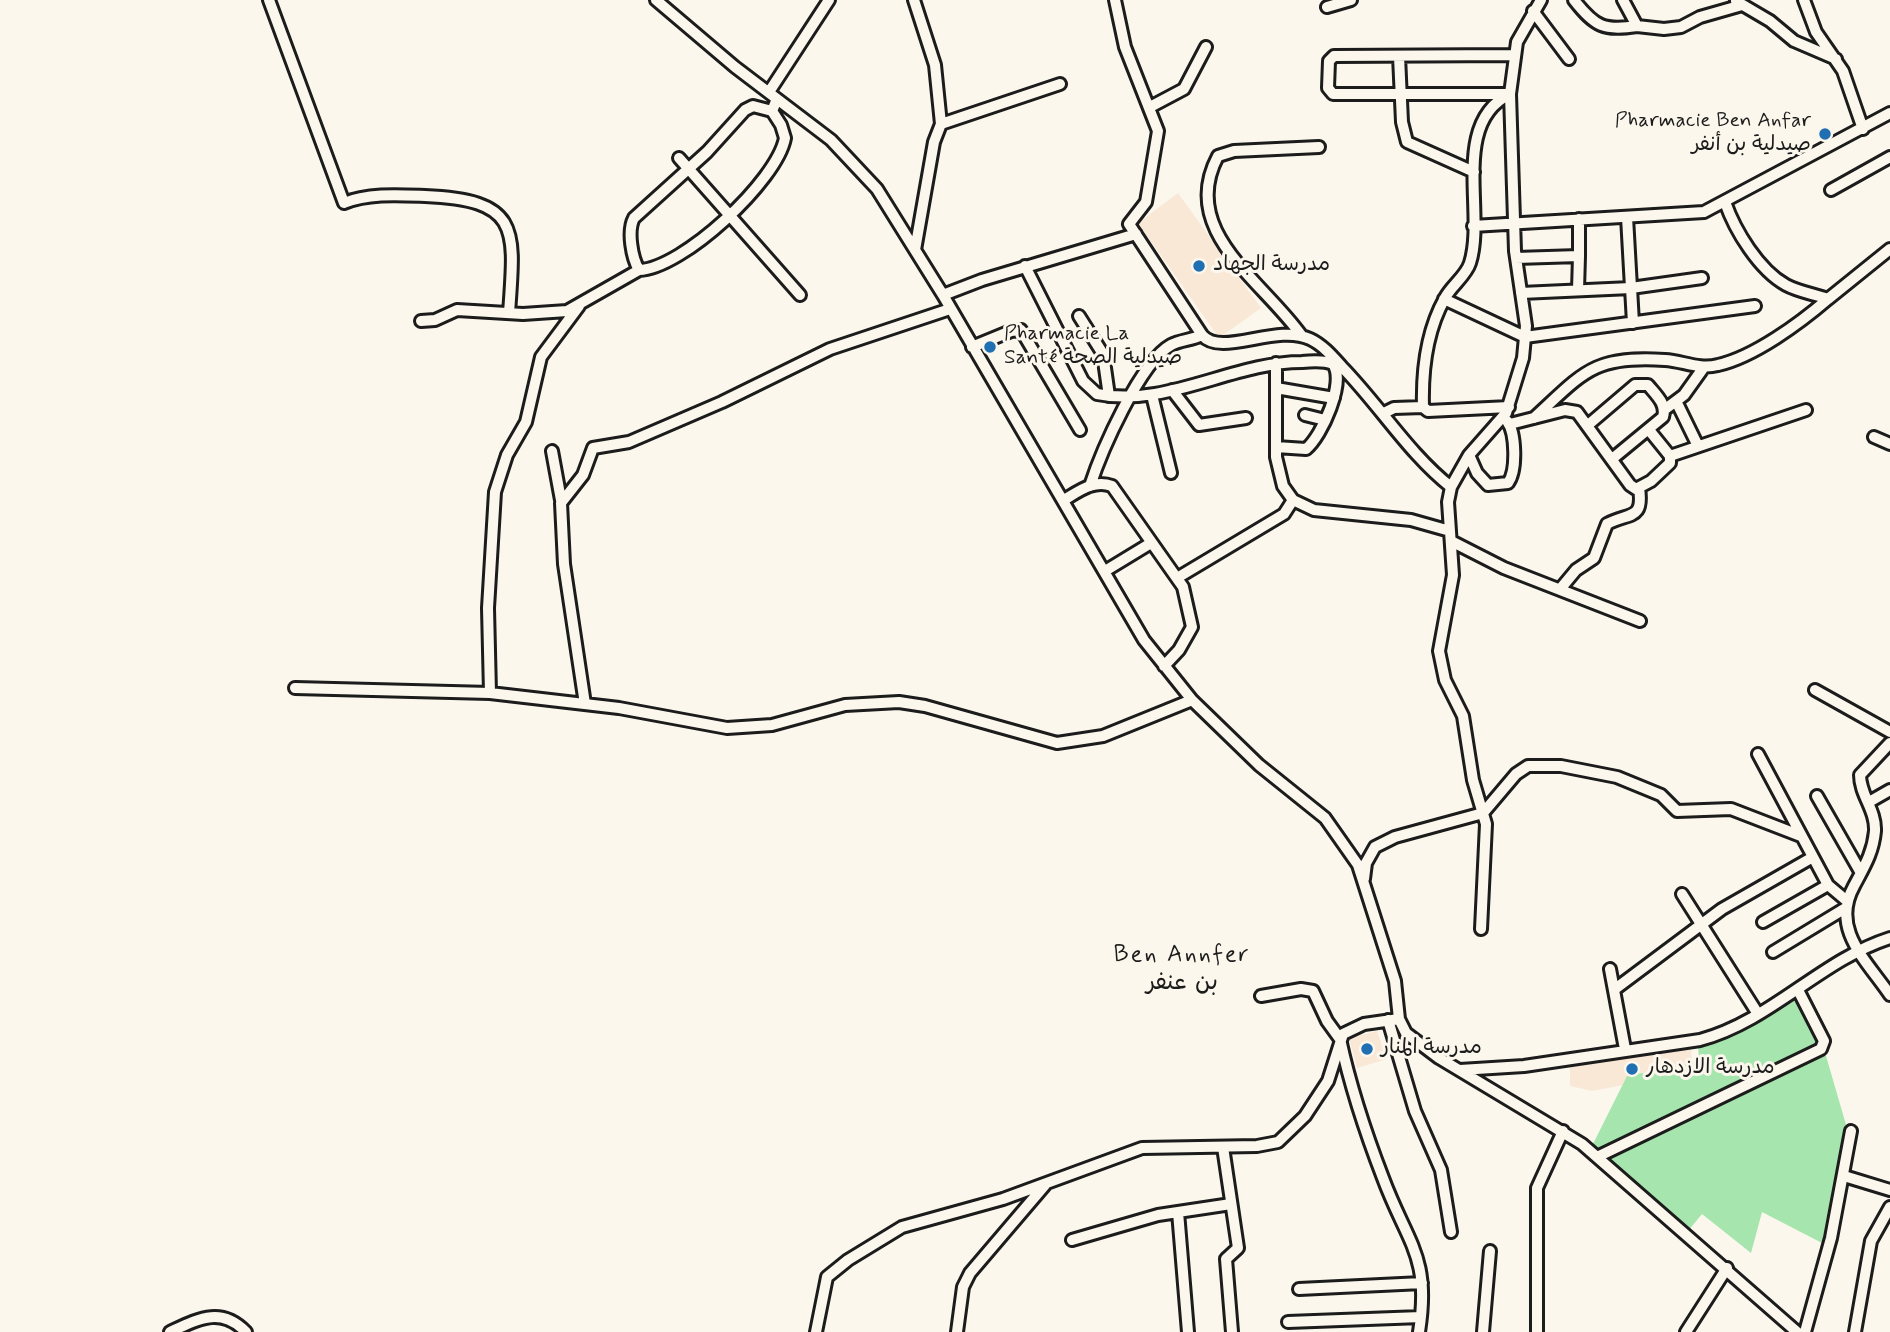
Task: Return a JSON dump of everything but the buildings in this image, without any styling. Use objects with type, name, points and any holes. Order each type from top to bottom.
[{"type":"street","points":[[269,0],[344,203],[357,199],[411,196],[460,198],[485,204],[497,214],[510,235],[509,313]]},
{"type":"street","points":[[656,0],[831,140],[857,165],[887,203],[943,295],[1144,640],[1192,700],[1259,765],[1325,818],[1349,849],[1363,881],[1398,992],[1393,1019],[1415,1111],[1441,1170],[1451,1232]]},
{"type":"street","points":[[421,321],[435,320],[457,310],[558,312],[579,306],[639,270],[653,267],[673,257],[731,215],[768,174],[784,146],[784,132],[772,111],[773,96],[829,0]]},
{"type":"street","points":[[914,0],[935,65],[941,124],[933,142],[915,250]]},
{"type":"street","points":[[1115,0],[1125,47],[1158,131],[1146,202],[1129,221],[1136,234],[1202,335],[1210,342],[1220,345],[1260,335],[1301,335]]},
{"type":"street","points":[[1327,7],[1351,0]]},
{"type":"street","points":[[1469,455],[1477,473],[1488,485],[1508,483],[1513,468],[1507,421],[1520,371],[1525,337],[1516,258],[1510,94],[1513,55],[1533,11],[1541,0]]},
{"type":"street","points":[[1574,0],[1590,20],[1610,30],[1637,26],[1664,29],[1681,27],[1738,3],[1770,21],[1803,46],[1836,59]]},
{"type":"street","points":[[1623,0],[1637,26]]},
{"type":"street","points":[[1804,0],[1816,32],[1836,59],[1863,129]]},
{"type":"street","points":[[1533,11],[1569,59]]},
{"type":"street","points":[[1150,107],[1184,89],[1206,47]]},
{"type":"street","points":[[1510,94],[1333,94],[1328,88],[1329,61],[1334,56],[1513,55]]},
{"type":"street","points":[[1399,56],[1402,122],[1407,142],[1474,172]]},
{"type":"street","points":[[941,124],[1060,84]]},
{"type":"street","points":[[1423,407],[1425,360],[1444,299],[1469,266],[1478,135],[1485,114],[1493,104],[1510,94]]},
{"type":"street","points":[[639,270],[633,253],[632,221],[749,107],[772,111]]},
{"type":"street","points":[[1473,226],[1704,212],[1890,113]]},
{"type":"street","points":[[1319,147],[1234,151],[1218,156],[1209,174],[1206,199],[1214,230],[1224,248],[1248,271],[1301,335],[1319,344],[1384,413],[1419,459],[1451,487]]},
{"type":"street","points":[[1831,190],[1890,157]]},
{"type":"street","points":[[679,158],[800,295]]},
{"type":"street","points":[[1725,202],[1737,228],[1773,276],[1787,286],[1828,299]]},
{"type":"street","points":[[1627,217],[1633,323]]},
{"type":"street","points":[[1578,290],[1579,219]]},
{"type":"street","points":[[943,295],[1136,234]]},
{"type":"street","points":[[1534,418],[1575,379],[1604,363],[1664,359],[1703,367],[1727,363],[1774,338],[1890,249]]},
{"type":"street","points":[[1516,258],[1579,256]]},
{"type":"street","points":[[1025,267],[1083,381],[1097,394],[1152,395],[1276,363],[1320,362],[1333,365],[1339,377],[1334,398],[1325,421],[1306,449],[1276,447]]},
{"type":"street","points":[[1521,293],[1631,288],[1702,278]]},
{"type":"street","points":[[1444,299],[1525,337],[1755,306]]},
{"type":"street","points":[[490,693],[488,608],[495,492],[507,455],[526,422],[541,357],[579,306]]},
{"type":"street","points":[[561,500],[583,475],[595,447],[629,442],[722,402],[830,349],[950,309]]},
{"type":"street","points":[[1079,316],[1103,354],[1109,396]]},
{"type":"street","points":[[972,346],[1021,330],[1080,430]]},
{"type":"street","points":[[1090,486],[1130,395],[1157,356],[1172,344],[1202,335]]},
{"type":"street","points":[[1276,363],[1276,447],[1283,486],[1293,500],[1314,510],[1411,520],[1450,536],[1504,568],[1640,621]]},
{"type":"street","points":[[1612,459],[1662,417],[1664,410],[1694,384],[1703,367]]},
{"type":"street","points":[[1588,425],[1640,383],[1648,385],[1664,410]]},
{"type":"street","points":[[1276,388],[1334,398]]},
{"type":"street","points":[[1172,390],[1199,425],[1246,418]]},
{"type":"street","points":[[1152,395],[1171,473]]},
{"type":"street","points":[[1676,401],[1697,444]]},
{"type":"street","points":[[1384,413],[1394,408],[1423,407],[1428,411],[1509,407]]},
{"type":"street","points":[[1481,929],[1488,841],[1473,780],[1463,716],[1440,662],[1439,641],[1452,587],[1448,502],[1451,487],[1469,455],[1507,421],[1572,410],[1588,425],[1630,485],[1639,488]]},
{"type":"street","points":[[1670,456],[1697,444],[1805,410]]},
{"type":"street","points":[[1305,415],[1325,421]]},
{"type":"street","points":[[1649,430],[1670,456]]},
{"type":"street","points":[[1874,438],[1890,444]]},
{"type":"street","points":[[552,451],[561,500],[564,564],[585,704]]},
{"type":"street","points":[[1639,488],[1667,470],[1670,456]]},
{"type":"street","points":[[1064,500],[1090,486],[1112,486],[1183,587],[1192,626],[1187,639],[1164,666]]},
{"type":"street","points":[[1561,588],[1576,570],[1594,558],[1607,524],[1638,512],[1641,505],[1639,488]]},
{"type":"street","points":[[1177,578],[1284,514],[1293,500]]},
{"type":"street","points":[[1105,571],[1151,543]]},
{"type":"street","points":[[295,688],[490,693],[585,704],[703,726],[743,728],[772,725],[845,705],[899,702],[925,706],[1039,740],[1070,743],[1103,736],[1192,700]]},
{"type":"street","points":[[1815,690],[1890,732]]},
{"type":"street","points":[[1890,743],[1860,775],[1875,827],[1874,841],[1871,855],[1846,905],[1847,929],[1858,950],[1890,995]]},
{"type":"street","points":[[1758,754],[1828,885],[1846,905]]},
{"type":"street","points":[[1363,881],[1370,852],[1384,842],[1483,813],[1523,768],[1547,765],[1617,777],[1661,795],[1677,811],[1731,809],[1801,836]]},
{"type":"street","points":[[1869,802],[1890,790]]},
{"type":"street","points":[[1817,796],[1861,873]]},
{"type":"street","points":[[1615,989],[1700,925],[1813,857]]},
{"type":"street","points":[[1763,922],[1828,885]]},
{"type":"street","points":[[1682,894],[1758,1014]]},
{"type":"street","points":[[1773,952],[1846,905]]},
{"type":"street","points":[[1459,1070],[1524,1066],[1709,1037],[1758,1014],[1858,950],[1890,938]]},
{"type":"street","points":[[1610,969],[1625,1049]]},
{"type":"street","points":[[1261,996],[1301,989],[1313,991],[1327,1021],[1340,1039],[1383,1180],[1416,1248],[1422,1283],[1419,1332]]},
{"type":"street","points":[[1597,1157],[1821,1049],[1824,1041],[1798,990]]},
{"type":"street","points":[[816,1332],[827,1277],[875,1242],[918,1220],[1003,1199],[1142,1148],[1270,1145],[1287,1136],[1328,1081],[1340,1039],[1352,1028],[1393,1019]]},
{"type":"street","points":[[1393,1019],[1412,1039],[1563,1131],[1597,1157],[1797,1332]]},
{"type":"street","points":[[1805,1332],[1844,1176],[1851,1130]]},
{"type":"street","points":[[1537,1332],[1537,1188],[1563,1131]]},
{"type":"street","points":[[1223,1147],[1238,1248],[1226,1259],[1232,1332]]},
{"type":"street","points":[[1844,1176],[1890,1190]]},
{"type":"street","points":[[957,1332],[963,1287],[970,1273],[1047,1183]]},
{"type":"street","points":[[1072,1240],[1112,1226],[1231,1204]]},
{"type":"street","points":[[1855,1332],[1871,1241],[1890,1207]]},
{"type":"street","points":[[1178,1212],[1188,1332]]},
{"type":"street","points":[[1483,1332],[1490,1251]]},
{"type":"street","points":[[1686,1332],[1727,1268]]},
{"type":"street","points":[[1298,1289],[1422,1283]]},
{"type":"street","points":[[170,1332],[211,1315],[229,1318],[246,1332]]},
{"type":"street","points":[[1288,1322],[1421,1317]]},
{"type":"shaded area","name":"مدرسة الجهاد","points":[[1178,193],[1261,308],[1219,338],[1138,223]]},
{"type":"shaded area","name":"مدرسة المنار","points":[[1377,1031],[1387,1059],[1357,1068],[1349,1038]]},
{"type":"shaded area","name":"مدرسة الازدهار","points":[[1691,1046],[1693,1072],[1592,1091],[1570,1086],[1570,1065]]},
{"type":"green space","points":[[1800,990],[1824,1049],[1849,1135],[1822,1243],[1762,1212],[1751,1253],[1702,1214],[1688,1231],[1590,1150],[1627,1076],[1699,1062],[1698,1045]]},
{"type":"place","name":"Pharmacie Ben Anfar صيدلية بن أنفر","points":[[1825,134]]},
{"type":"place","name":"مدرسة الجهاد","points":[[1199,266]]},
{"type":"place","name":"Pharmacie La Santé صيدلية الصحة","points":[[990,347]]},
{"type":"place","name":"مدرسة المنار","points":[[1367,1049]]},
{"type":"place","name":"مدرسة الازدهار","points":[[1632,1069]]},
{"type":"district","name":"Ben Annfer بن عنفر","points":[[1182,970]]}]
